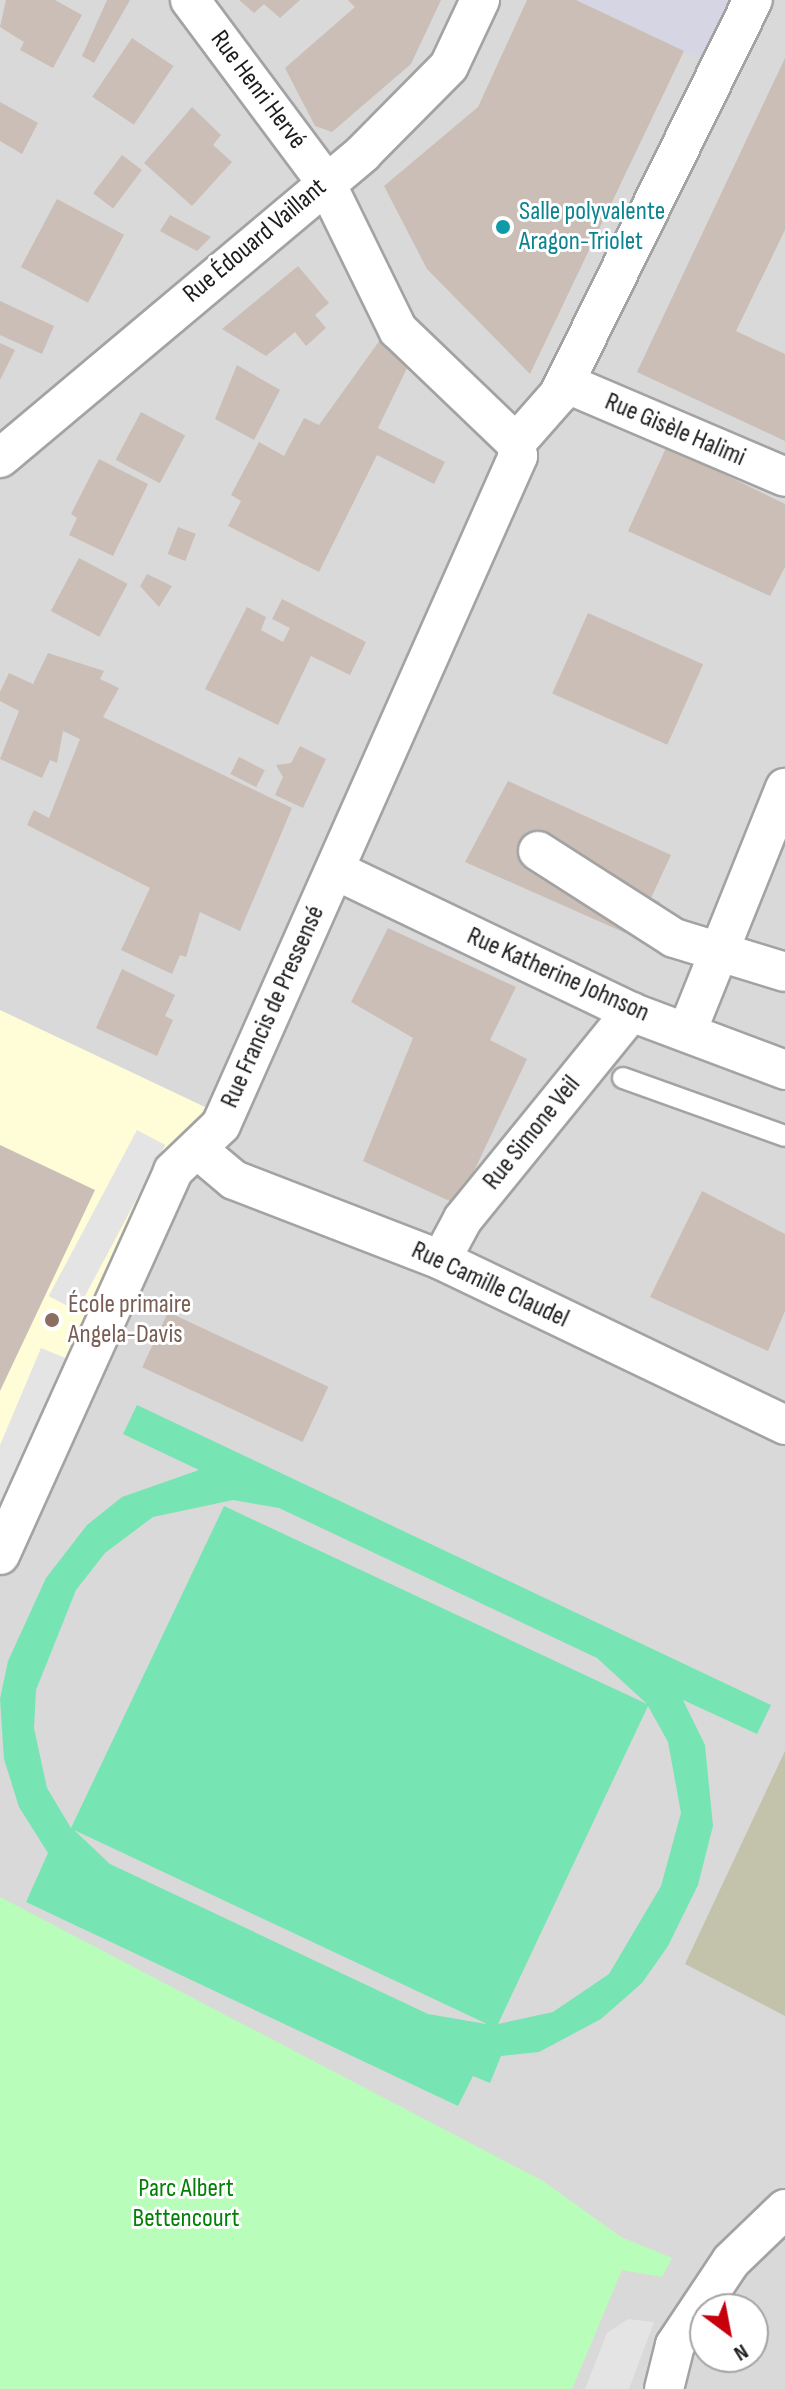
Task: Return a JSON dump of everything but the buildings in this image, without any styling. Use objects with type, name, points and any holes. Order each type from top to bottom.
[{"type":"street","name":"Rue Henri Hervé","points":[[190,0],[325,181]]},
{"type":"street","name":"Rue Édouard Vaillant","points":[[0,458],[325,181],[363,153],[449,66],[480,0]]},
{"type":"street","name":"Rue Francis de Pressensé","points":[[0,1555],[173,1171],[221,1125],[518,456],[516,443],[565,383],[753,0]]},
{"type":"street","points":[[325,181],[398,330],[516,443]]},
{"type":"street","name":"Rue Gisèle Halimi","points":[[565,383],[785,477]]},
{"type":"street","points":[[688,1029],[785,788]]},
{"type":"street","points":[[538,851],[627,914],[719,952],[785,972]]},
{"type":"street","name":"Rue Katherine Johnson","points":[[335,870],[631,1012],[688,1029],[785,1070]]},
{"type":"street","name":"Rue Simone Veil","points":[[441,1260],[463,1219],[631,1012]]},
{"type":"street","name":"Rue Camille Claudel","points":[[197,1149],[234,1180],[441,1260],[785,1425]]},
{"type":"street","points":[[665,2389],[675,2345],[731,2261],[785,2209]]},
{"type":"lane","points":[[623,1078],[785,1136]]},
{"type":"shaded area","points":[[0,0],[785,0],[785,2389],[0,2389]]},
{"type":"shaded area","points":[[576,0],[753,0],[720,68]]},
{"type":"shaded area","name":"École primaire Angela-Davis","points":[[0,1010],[205,1107],[1,1533],[0,1533]]},
{"type":"shaded area","points":[[137,1130],[165,1145],[77,1311],[49,1296]]},
{"type":"shaded area","points":[[41,1348],[73,1361],[0,1526],[0,1445]]},
{"type":"shaded area","points":[[785,1751],[785,2016],[685,1964]]},
{"type":"shaded area","points":[[628,2319],[654,2322],[629,2389],[585,2389],[607,2333]]},
{"type":"green space","points":[[137,1405],[771,1705],[757,1734],[683,1700],[705,1745],[713,1826],[698,1885],[668,1946],[642,1983],[601,2019],[539,2052],[501,2056],[490,2083],[473,2076],[458,2106],[26,1902],[48,1853],[19,1807],[4,1759],[0,1699],[8,1661],[46,1578],[87,1525],[122,1497],[199,1470],[123,1434]],"holes":[[[233,1500],[279,1508],[597,1658],[647,1704],[224,1506],[71,1828],[47,1788],[34,1728],[36,1690],[76,1590],[105,1553],[153,1517]],[[648,1706],[668,1742],[681,1813],[661,1886],[609,1974],[553,2012],[498,2024]],[[74,1830],[486,2024],[428,2014],[110,1864]]]},
{"type":"green space","name":"Parc Albert Bettencourt","points":[[0,1897],[543,2181],[621,2237],[672,2258],[662,2277],[622,2270],[572,2389],[0,2389]]},
{"type":"place","name":"Salle polyvalente Aragon-Triolet","points":[[503,227]]},
{"type":"place","name":"École primaire Angela-Davis","points":[[52,1320]]}]
